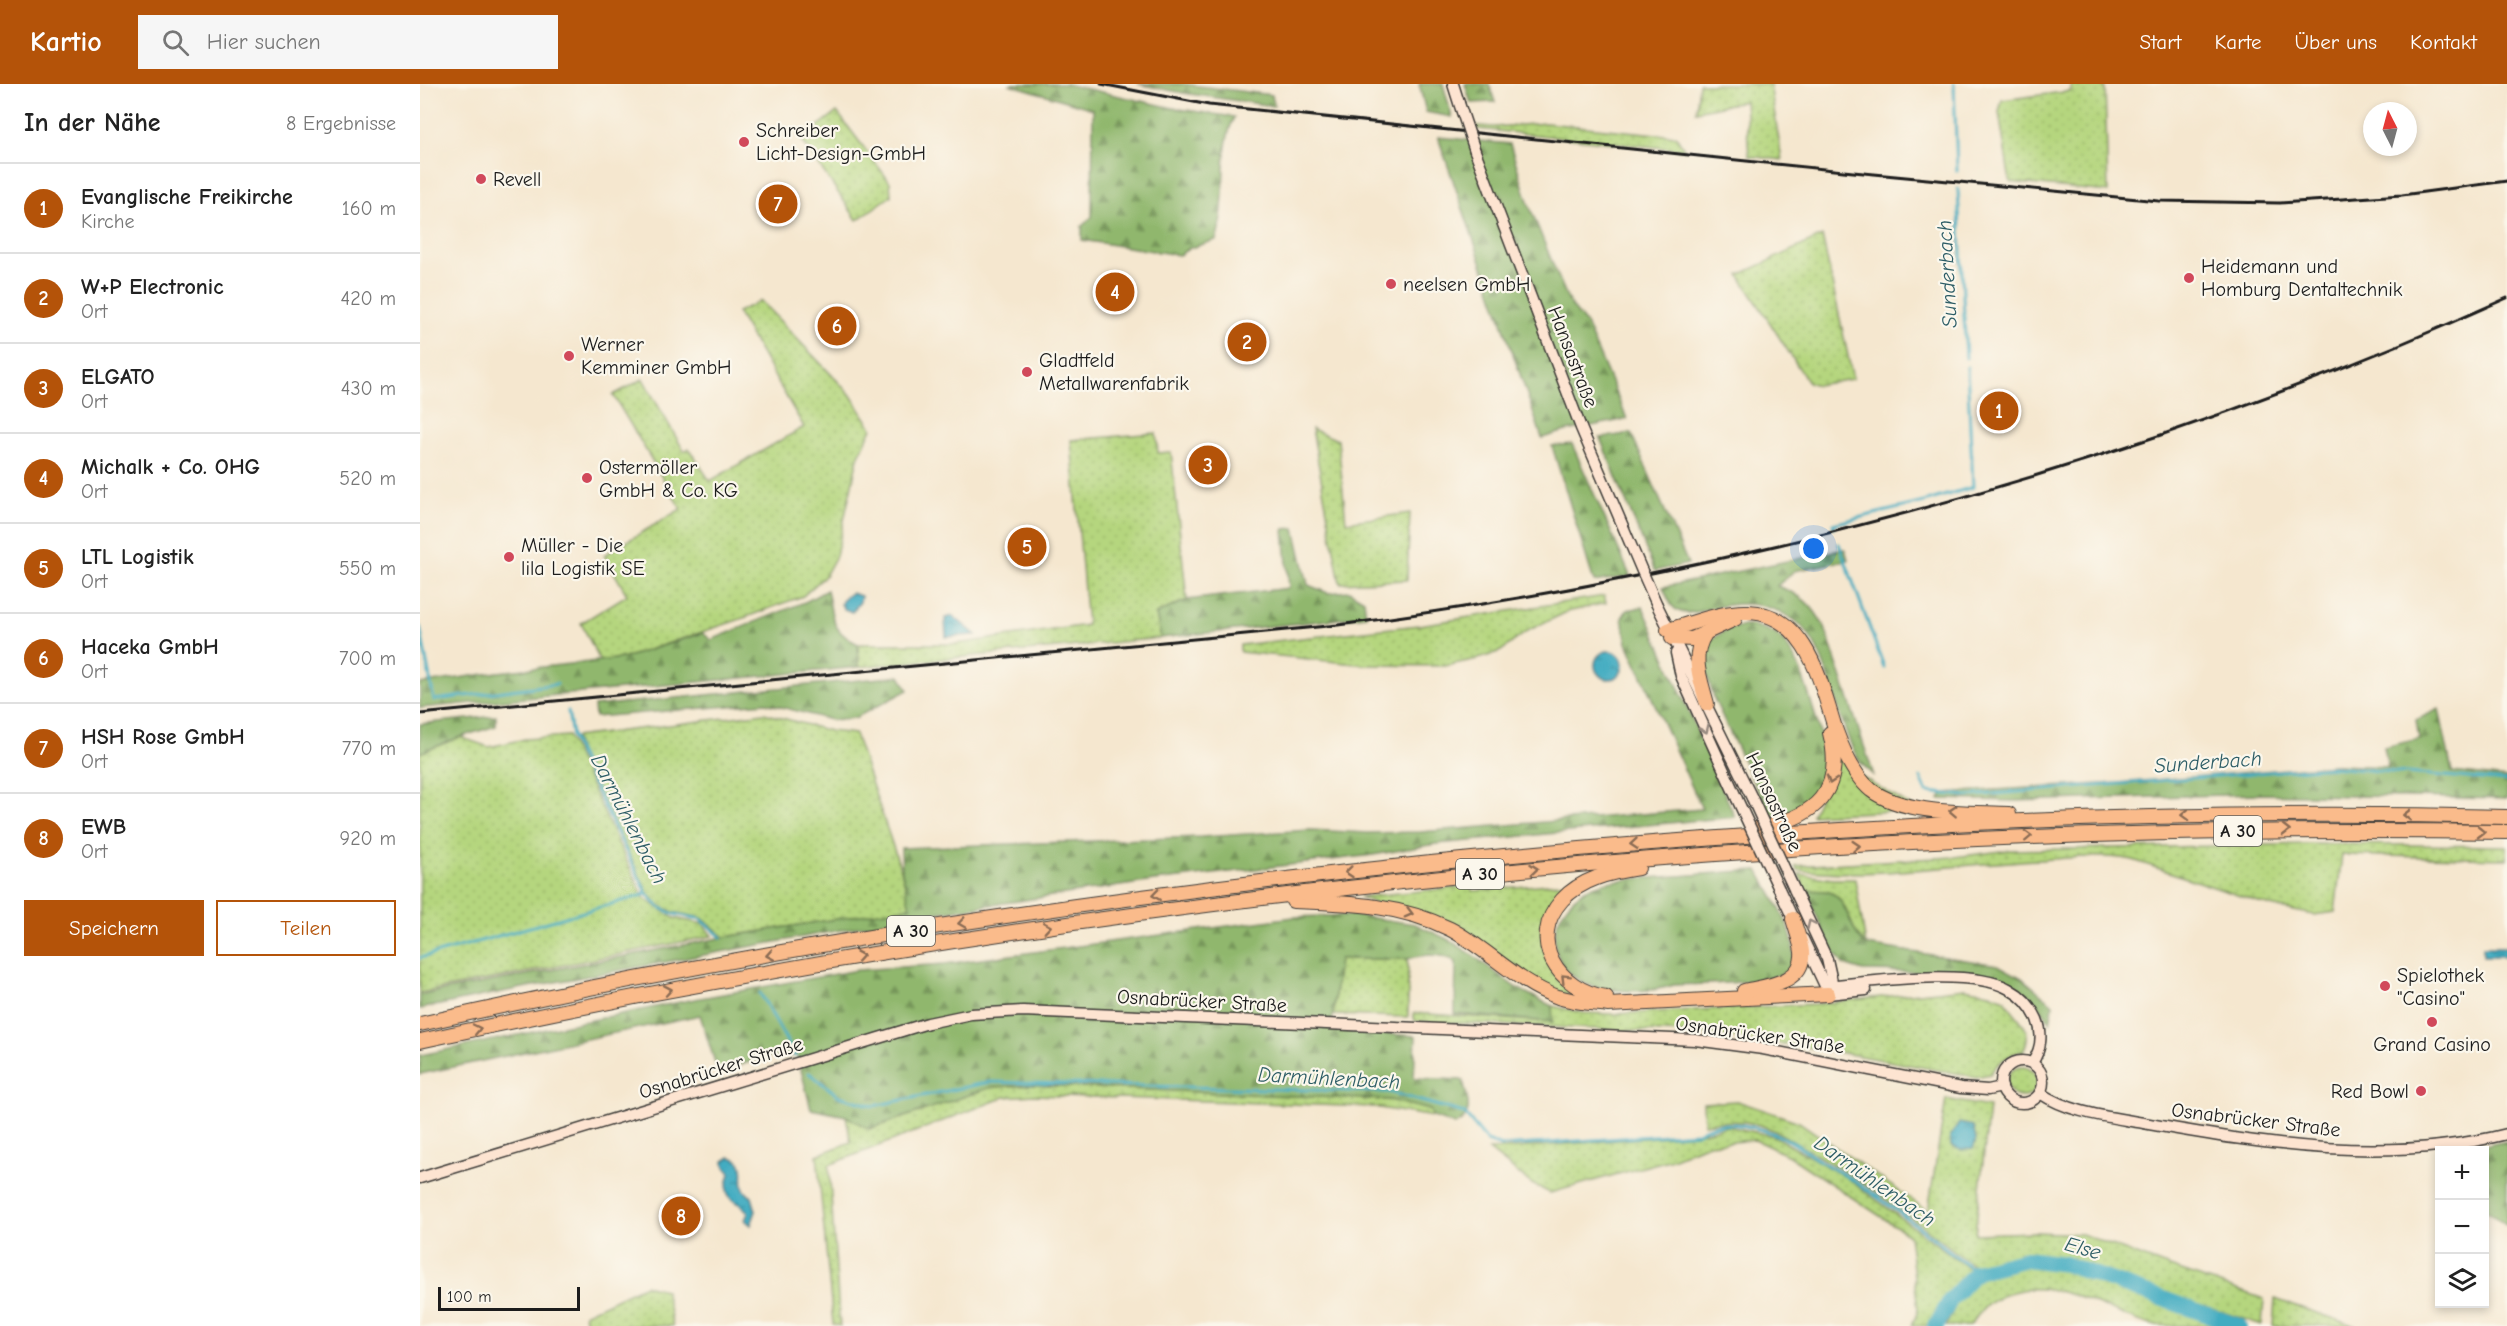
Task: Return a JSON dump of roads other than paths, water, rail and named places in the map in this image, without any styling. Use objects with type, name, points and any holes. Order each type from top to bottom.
[{"type":"highway","points":[[1670,634],[1714,616],[1747,612],[1761,613],[1789,628],[1806,649],[1839,741],[1852,767],[1871,789],[1902,804],[1938,811],[2095,818]]},
{"type":"highway","points":[[1670,634],[1692,639],[1725,622],[1739,618],[1757,618],[1773,623],[1796,643],[1804,657],[1828,726],[1834,752],[1834,769],[1827,791],[1818,804],[1799,817],[1783,824],[1692,839]]},
{"type":"highway","points":[[1705,634],[1696,653],[1697,669],[1707,704]]},
{"type":"highway","name":"A 30","points":[[420,1024],[655,976],[950,924],[1324,874],[1692,839],[1915,826],[2095,818],[2285,814],[2507,817]]},
{"type":"highway","name":"A 30","points":[[420,1041],[647,994],[886,952],[1096,919],[1538,868],[1970,838],[2284,830],[2507,832]]},
{"type":"highway","points":[[1714,854],[1615,872],[1582,884],[1563,898],[1547,929],[1552,962],[1561,976],[1575,987],[1593,995],[1613,998],[1828,988]]},
{"type":"highway","points":[[1246,900],[1356,903],[1392,908],[1419,915],[1451,929],[1524,980],[1556,996],[1581,1003],[1608,1005],[1828,988]]},
{"type":"highway","points":[[1744,991],[1781,983],[1792,976],[1801,965],[1802,952],[1793,919]]},
{"type":"main road","name":"Hansastraße","points":[[1453,84],[1475,151],[1586,441],[1670,634],[1707,704],[1827,959],[1828,988]]},
{"type":"main road","name":"Hansastraße","points":[[1670,634],[1681,676],[1779,890],[1828,988]]},
{"type":"main road","points":[[1828,988],[1950,983],[1973,979],[2008,988],[2023,999],[2033,1011],[2041,1036],[2037,1055],[2032,1064]]},
{"type":"main road","name":"Osnabrücker Straße","points":[[420,1178],[928,1023],[990,1012],[1695,1040],[1763,1049],[1961,1088],[1988,1090],[2002,1087]]},
{"type":"main road","points":[[2025,1061],[2032,1064],[2038,1068],[2043,1080],[2040,1093],[2031,1101],[2019,1102],[2008,1097],[2002,1087],[2004,1071],[2009,1065],[2025,1061]]},
{"type":"main road","name":"Osnabrücker Straße","points":[[2040,1093],[2052,1101],[2084,1112],[2213,1136],[2296,1147],[2392,1149],[2439,1146],[2507,1134]]},
{"type":"water","points":[[851,593],[861,596],[860,602],[852,612],[844,609],[841,604],[843,599]]},
{"type":"water","points":[[953,616],[976,635],[946,637],[945,618]]},
{"type":"water","points":[[1609,651],[1619,655],[1623,665],[1619,675],[1609,679],[1599,675],[1595,665],[1599,655]]},
{"type":"water","points":[[2483,947],[2507,947],[2507,956],[2483,956]]},
{"type":"water","points":[[1959,1123],[1973,1126],[1976,1140],[1973,1149],[1961,1150],[1951,1146],[1950,1137]]},
{"type":"water","points":[[730,1157],[741,1164],[743,1187],[752,1197],[756,1211],[751,1225],[745,1220],[748,1213],[746,1209],[732,1200],[728,1193],[730,1173],[724,1161]]},
{"type":"waterway","name":"Sunderbach","points":[[1954,84],[1957,171]]},
{"type":"waterway","name":"Sunderbach","points":[[1958,189],[1966,358]]},
{"type":"waterway","name":"Sunderbach","points":[[1834,527],[1833,524],[1924,502],[1973,487],[1967,367]]},
{"type":"waterway","name":"Sunderbach","points":[[1839,544],[1884,667]]},
{"type":"waterway","name":"Darmühlenbach","points":[[420,627],[434,700],[557,684]]},
{"type":"waterway","name":"Darmühlenbach","points":[[568,711],[577,750],[647,894],[659,907],[674,914],[701,919],[721,937]]},
{"type":"waterway","name":"Sunderbach","points":[[1921,778],[1927,792],[1967,796],[2331,767],[2507,781]]},
{"type":"waterway","points":[[420,958],[647,894]]},
{"type":"waterway","name":"Darmühlenbach","points":[[760,993],[795,1056]]},
{"type":"waterway","name":"Darmühlenbach","points":[[809,1073],[839,1096],[873,1106],[990,1082],[1389,1092],[1464,1113],[1487,1141],[1502,1146],[1698,1133],[1718,1125],[1742,1125],[1765,1131],[1795,1144],[1881,1199],[1976,1272]]},
{"type":"waterway","name":"Else","points":[[1936,1326],[1951,1299],[1976,1272],[2026,1259],[2065,1264],[2239,1326]]},
{"type":"railway","points":[[1101,84],[1209,105],[1853,172],[2159,201],[2280,203],[2402,195],[2507,181]]},
{"type":"railway","points":[[420,714],[1338,625],[1489,603],[1639,576],[1787,543],[1934,505],[2080,462],[2224,413],[2367,358],[2507,298]]},
{"type":"place","name":"Schreiber Licht-Design-GmbH","points":[[744,142]]},
{"type":"place","name":"Revell","points":[[481,179]]},
{"type":"place","name":"HSH Rose GmbH","points":[[778,204]]},
{"type":"place","name":"Heidemann und Homburg Dentaltechnik","points":[[2189,278]]},
{"type":"place","name":"neelsen GmbH","points":[[1391,284]]},
{"type":"place","name":"Michalk + Co. OHG","points":[[1115,292]]},
{"type":"place","name":"Haceka GmbH","points":[[837,326]]},
{"type":"place","name":"W+P Electronic","points":[[1247,342]]},
{"type":"place","name":"Werner Kemminer GmbH","points":[[569,356]]},
{"type":"place","name":"Gladtfeld Metallwarenfabrik","points":[[1027,372]]},
{"type":"place","name":"Evanglische Freikirche","points":[[1999,411]]},
{"type":"place","name":"ELGATO","points":[[1208,465]]},
{"type":"place","name":"Ostermöller GmbH & Co. KG","points":[[587,478]]},
{"type":"place","name":"LTL Logistik","points":[[1027,547]]},
{"type":"place","name":"Müller - Die lila Logistik SE","points":[[509,557]]},
{"type":"place","name":"Spielothek \"Casino\"","points":[[2385,986]]},
{"type":"place","name":"Grand Casino","points":[[2432,1022]]},
{"type":"place","name":"Red Bowl","points":[[2421,1091]]},
{"type":"place","name":"EWB","points":[[681,1216]]}]
